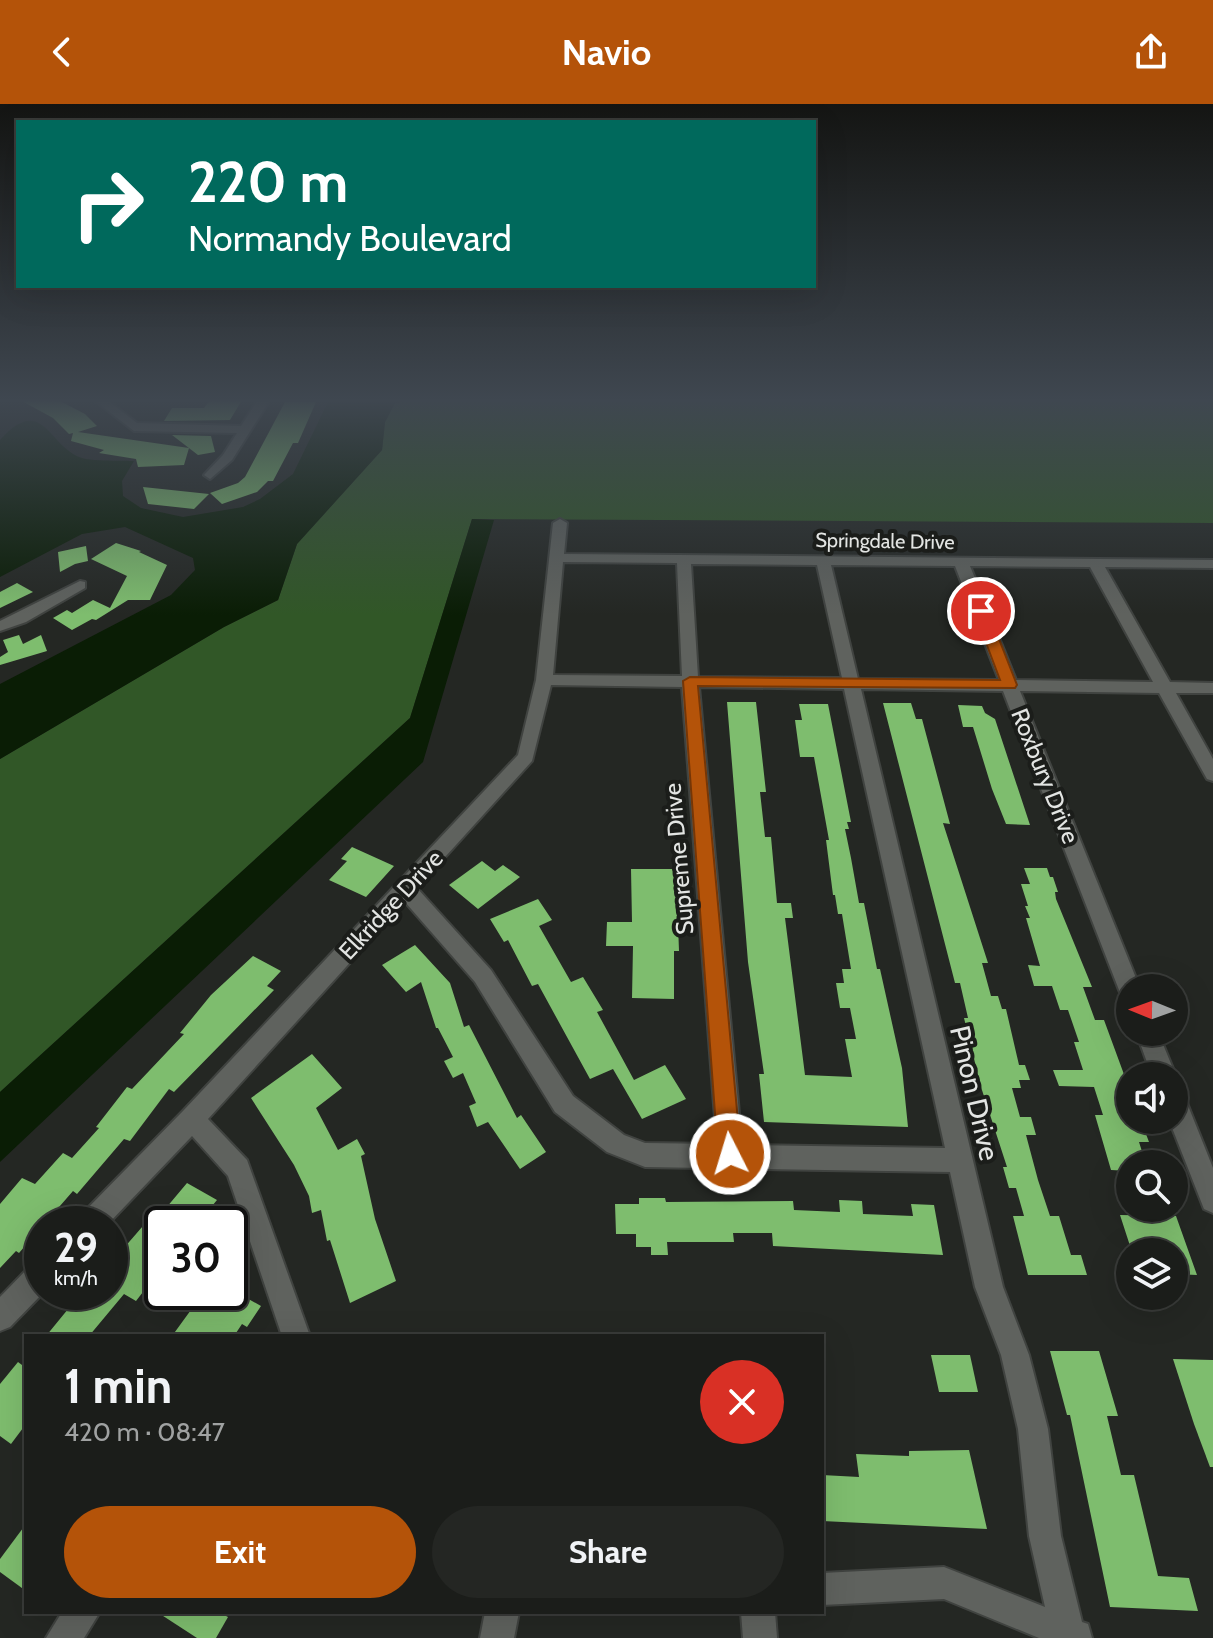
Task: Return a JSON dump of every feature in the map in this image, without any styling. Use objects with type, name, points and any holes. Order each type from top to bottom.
[{"type":"street","points":[[210,475],[213,472]]},
{"type":"street","name":"Elkridge Drive","points":[[107,1206],[192,1119],[526,757],[544,680],[560,523]]},
{"type":"street","name":"Springdale Drive","points":[[556,558],[1213,564]]},
{"type":"street","name":"Supreme Drive","points":[[684,559],[690,681],[730,1154]]},
{"type":"street","name":"Pinon Drive","points":[[823,561],[989,1287],[1015,1355],[1033,1429],[1045,1536],[1072,1636]]},
{"type":"street","name":"Roxbury Drive","points":[[961,562],[1124,974]]},
{"type":"street","points":[[1095,563],[1213,775]]},
{"type":"street","points":[[0,626],[21,619],[80,585]]},
{"type":"street","points":[[544,680],[1213,688]]},
{"type":"street","points":[[406,889],[483,976],[564,1104],[616,1144],[645,1155],[959,1160]]},
{"type":"street","points":[[192,1119],[238,1169],[294,1334]]},
{"type":"street","points":[[1187,1134],[1213,1200]]},
{"type":"street","points":[[0,1317],[24,1292]]},
{"type":"street","points":[[824,1589],[944,1583],[1072,1636]]},
{"type":"street","points":[[63,1638],[81,1614]]},
{"type":"street","points":[[497,1638],[502,1614]]},
{"type":"street","points":[[758,1614],[760,1638]]},
{"type":"green space","points":[[362,472],[1213,472],[1213,523],[472,519],[410,718],[0,1092],[0,759],[224,627],[278,600],[297,544]]},
{"type":"shaded area","points":[[0,472],[128,472],[122,481],[123,496],[141,508],[183,517],[243,507],[260,499],[293,474],[362,472],[297,544],[278,600],[224,627],[0,759],[0,684],[171,595],[195,570],[193,558],[125,527],[82,534],[0,577]]},
{"type":"shaded area","points":[[472,519],[494,520],[423,762],[0,1162],[0,1092],[410,718]]},
{"type":"building","points":[[248,472],[278,472],[273,481],[268,481],[257,492],[222,504],[210,493],[238,483]]},
{"type":"building","points":[[143,487],[209,494],[194,509],[148,504]]},
{"type":"building","points":[[116,543],[141,551],[167,565],[150,600],[128,600],[96,620],[92,619],[72,630],[53,618],[67,610],[72,613],[93,600],[110,608],[127,576],[91,559]]},
{"type":"building","points":[[86,546],[88,561],[60,572],[58,552]]},
{"type":"building","points":[[17,583],[33,592],[0,608],[0,592]]},
{"type":"building","points":[[19,635],[23,644],[41,635],[47,651],[0,665],[0,657],[8,652],[3,640]]},
{"type":"building","points":[[727,702],[756,702],[766,792],[760,792],[765,837],[771,837],[777,903],[791,903],[793,918],[785,918],[805,1075],[852,1077],[845,1039],[856,1039],[850,1008],[840,1008],[836,983],[844,983],[842,969],[851,969],[842,914],[838,914],[833,895],[826,840],[829,840],[814,757],[800,757],[795,720],[802,720],[799,704],[828,704],[851,822],[847,822],[849,829],[845,829],[859,903],[864,903],[902,1068],[908,1127],[764,1122],[759,1074],[764,1074],[748,962]]},
{"type":"building","points":[[883,703],[911,703],[916,719],[922,719],[950,824],[943,823],[988,963],[982,963],[991,996],[998,996],[1002,1009],[1006,1009],[1019,1065],[1025,1065],[1030,1080],[1019,1080],[1021,1088],[1012,1088],[1020,1117],[1031,1117],[1036,1135],[1026,1135],[1038,1180],[1050,1216],[1059,1216],[1071,1255],[1081,1255],[1087,1275],[1028,1275],[1013,1216],[1024,1216],[1016,1188],[1009,1188],[1003,1167],[1007,1167],[981,1087],[964,1018],[968,1018],[960,983],[955,983]]},
{"type":"building","points":[[958,705],[982,706],[985,713],[995,719],[1030,825],[1006,824],[973,727],[963,727]]},
{"type":"building","points":[[352,847],[394,866],[366,897],[329,880],[347,861],[341,859]]},
{"type":"building","points":[[482,861],[495,871],[503,865],[520,877],[478,909],[449,885]]},
{"type":"building","points":[[1024,868],[1047,868],[1050,877],[1053,877],[1058,892],[1055,892],[1056,899],[1092,987],[1083,987],[1095,1020],[1104,1020],[1119,1062],[1116,1062],[1116,1134],[1146,1134],[1149,1142],[1139,1142],[1142,1150],[1116,1150],[1116,1170],[1111,1170],[1095,1115],[1103,1115],[1094,1087],[1059,1086],[1053,1070],[1083,1070],[1074,1042],[1079,1042],[1068,1010],[1060,1010],[1052,986],[1034,986],[1028,965],[1040,966],[1026,918],[1030,918],[1021,884],[1030,884]]},
{"type":"building","points":[[631,869],[676,869],[679,951],[674,951],[674,999],[632,998],[633,946],[606,946],[607,922],[632,922]]},
{"type":"building","points":[[538,899],[552,920],[539,926],[571,982],[583,977],[603,1010],[597,1012],[634,1080],[665,1065],[686,1099],[642,1119],[613,1069],[590,1079],[538,984],[532,986],[508,940],[504,942],[490,919]]},
{"type":"building","points":[[415,945],[450,983],[464,1027],[469,1025],[517,1118],[521,1115],[546,1152],[520,1169],[488,1122],[477,1127],[469,1106],[476,1103],[463,1073],[453,1078],[444,1061],[453,1057],[436,1028],[421,982],[406,992],[382,965]]},
{"type":"building","points":[[253,956],[281,971],[267,986],[274,990],[174,1092],[169,1089],[130,1141],[124,1139],[77,1194],[73,1191],[60,1206],[24,1206],[24,1247],[19,1253],[16,1251],[0,1268],[0,1204],[22,1178],[35,1184],[63,1153],[72,1158],[99,1128],[96,1127],[127,1087],[132,1089],[184,1034],[180,1033],[211,995]]},
{"type":"building","points":[[312,1054],[342,1088],[316,1108],[338,1150],[357,1139],[365,1154],[361,1156],[375,1219],[396,1281],[350,1303],[330,1240],[327,1241],[321,1210],[312,1213],[309,1196],[294,1165],[251,1098]]},
{"type":"building","points":[[187,1183],[217,1200],[212,1206],[168,1206]]},
{"type":"building","points":[[639,1198],[665,1198],[666,1202],[793,1201],[794,1210],[840,1212],[839,1200],[862,1201],[863,1214],[913,1216],[911,1204],[934,1205],[943,1255],[773,1246],[772,1233],[733,1233],[734,1242],[667,1242],[668,1255],[651,1255],[651,1247],[636,1247],[636,1234],[616,1234],[615,1204],[639,1204]]},
{"type":"building","points":[[1122,1222],[1178,1222],[1184,1238],[1127,1238]]},
{"type":"building","points":[[144,1225],[144,1291],[136,1301],[128,1296],[128,1243]]},
{"type":"building","points":[[1188,1250],[1197,1275],[1188,1275]]},
{"type":"building","points":[[248,1299],[261,1306],[247,1327],[242,1324],[235,1334],[173,1334],[191,1310],[248,1310]]},
{"type":"building","points":[[67,1310],[111,1310],[91,1334],[48,1334]]},
{"type":"building","points":[[1050,1351],[1099,1351],[1118,1416],[1107,1416],[1121,1475],[1134,1475],[1158,1576],[1189,1578],[1198,1611],[1110,1607],[1070,1415],[1067,1415]]},
{"type":"building","points":[[931,1355],[970,1355],[978,1392],[939,1392]]},
{"type":"building","points":[[1173,1359],[1213,1360],[1213,1467],[1210,1467],[1194,1424]]},
{"type":"building","points":[[18,1362],[24,1366],[24,1427],[11,1444],[0,1436],[0,1384]]},
{"type":"building","points":[[969,1450],[987,1529],[824,1521],[824,1475],[859,1477],[856,1454],[909,1456],[909,1451]]},
{"type":"building","points":[[24,1527],[24,1590],[0,1572],[0,1559]]},
{"type":"building","points":[[160,1614],[222,1614],[228,1617],[216,1638],[197,1638]]},
{"type":"route","points":[[730,1154],[690,681],[1010,685],[981,611]]}]
